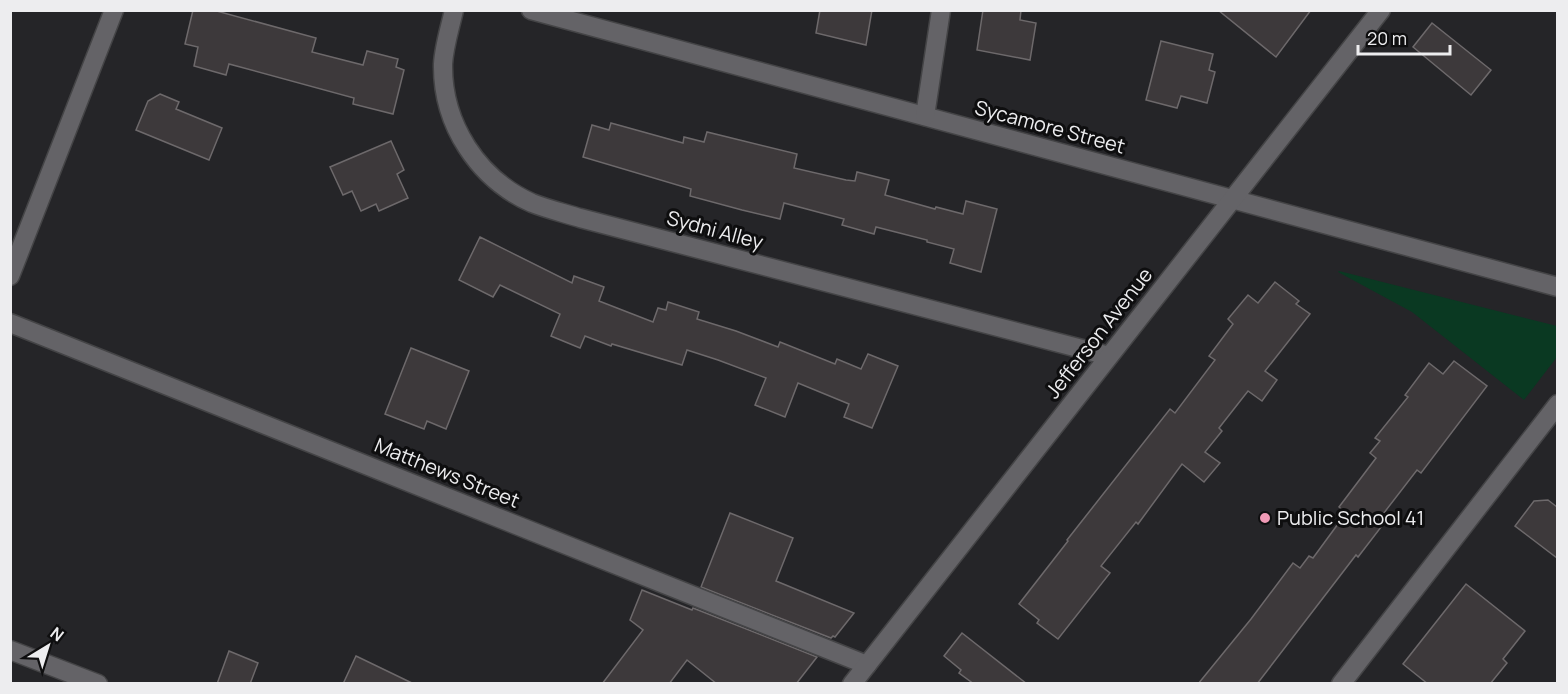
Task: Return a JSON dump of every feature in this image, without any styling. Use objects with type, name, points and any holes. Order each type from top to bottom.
[{"type":"street","points":[[10,276],[114,10]]},
{"type":"street","name":"Sydni Alley","points":[[454,10],[445,45],[443,77],[448,107],[455,127],[465,146],[479,164],[493,178],[523,198],[580,218],[1109,356]]},
{"type":"street","name":"Sycamore Street","points":[[531,10],[582,17],[925,116],[1557,287]]},
{"type":"street","points":[[925,116],[941,10]]},
{"type":"street","name":"Jefferson Avenue","points":[[852,684],[1381,10]]},
{"type":"street","name":"Matthews Street","points":[[10,323],[867,665]]},
{"type":"street","points":[[1341,684],[1557,404]]},
{"type":"street","points":[[10,650],[98,684]]},
{"type":"green space","points":[[1339,271],[1557,326],[1557,357],[1524,400],[1412,312]]},
{"type":"building","points":[[193,10],[213,10],[316,38],[312,52],[363,65],[367,51],[398,59],[396,67],[404,70],[393,114],[353,104],[354,98],[229,64],[226,75],[194,66],[198,47],[185,44]]},
{"type":"building","points":[[820,10],[872,10],[866,45],[816,33]]},
{"type":"building","points":[[983,10],[1021,10],[1020,20],[1036,23],[1030,60],[977,50]]},
{"type":"building","points":[[1218,10],[1311,10],[1276,57]]},
{"type":"building","points":[[1432,23],[1491,70],[1471,95],[1413,47]]},
{"type":"building","points":[[1161,41],[1213,54],[1209,70],[1215,72],[1207,103],[1181,96],[1177,108],[1146,100]]},
{"type":"building","points":[[160,94],[179,102],[176,109],[222,128],[209,160],[136,130],[148,101]]},
{"type":"building","points":[[611,123],[683,143],[684,137],[704,142],[707,132],[797,154],[794,168],[846,180],[855,181],[857,172],[889,180],[885,195],[935,209],[936,207],[963,214],[966,201],[997,209],[981,272],[950,263],[954,249],[927,242],[927,240],[876,227],[874,234],[842,225],[844,219],[784,203],[780,219],[742,210],[690,196],[691,189],[583,157],[592,125],[609,130]]},
{"type":"building","points":[[391,141],[404,170],[397,174],[408,198],[379,211],[376,204],[361,211],[352,191],[343,195],[330,167]]},
{"type":"building","points":[[480,237],[572,283],[574,276],[604,287],[599,301],[653,322],[658,308],[666,310],[668,302],[699,312],[697,319],[778,347],[780,342],[835,364],[837,359],[861,369],[868,354],[898,366],[872,428],[844,417],[849,404],[798,383],[785,417],[755,405],[766,378],[718,360],[687,350],[682,365],[612,344],[611,346],[585,336],[580,348],[551,336],[560,314],[500,285],[493,297],[459,280]]},
{"type":"building","points":[[1275,282],[1299,301],[1296,304],[1310,314],[1265,371],[1277,380],[1262,401],[1248,391],[1219,428],[1222,431],[1205,452],[1220,463],[1204,482],[1182,464],[1138,524],[1136,522],[1101,566],[1110,573],[1058,639],[1037,623],[1039,620],[1019,604],[1170,409],[1175,413],[1215,360],[1209,356],[1233,324],[1228,319],[1248,295],[1258,303]]},
{"type":"building","points":[[411,348],[469,371],[446,429],[427,421],[424,429],[385,414]]},
{"type":"building","points":[[1454,361],[1487,386],[1421,473],[1417,470],[1380,518],[1385,522],[1358,557],[1356,555],[1257,684],[1198,684],[1293,563],[1300,568],[1309,556],[1313,558],[1346,513],[1339,507],[1376,458],[1370,453],[1380,441],[1375,438],[1408,397],[1405,395],[1429,363],[1443,374]]},
{"type":"building","points":[[1548,500],[1557,507],[1557,558],[1515,526],[1534,501]]},
{"type":"building","points":[[730,513],[793,538],[776,581],[854,613],[835,637],[831,638],[701,587]]},
{"type":"building","points":[[1466,584],[1525,631],[1503,659],[1507,663],[1490,684],[1428,684],[1403,664]]},
{"type":"building","points":[[642,590],[817,657],[796,684],[717,684],[687,660],[669,684],[602,684],[643,630],[630,620]]},
{"type":"building","points":[[962,633],[1027,684],[974,684],[959,673],[961,670],[944,656]]},
{"type":"building","points":[[229,651],[258,663],[250,684],[217,684]]},
{"type":"building","points":[[356,656],[414,684],[343,684]]},
{"type":"place","name":"Public School 41","points":[[1265,518]]}]
